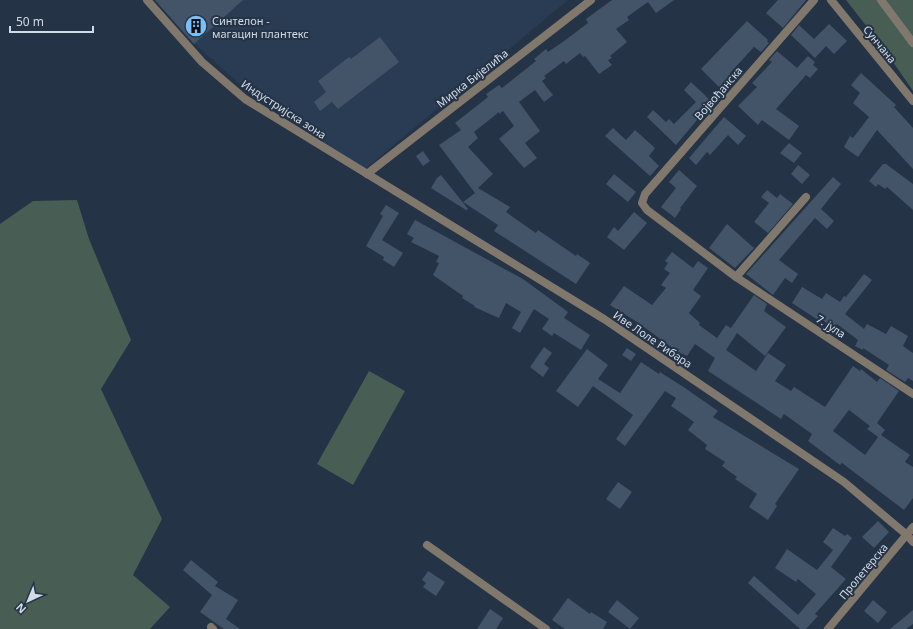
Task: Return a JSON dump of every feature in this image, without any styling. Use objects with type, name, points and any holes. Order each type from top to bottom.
[{"type":"street","name":"Индустријска зона","points":[[147,0],[202,62],[232,88],[265,112],[367,174]]},
{"type":"street","name":"Мирка Бијелића","points":[[367,174],[591,0]]},
{"type":"street","name":"Војвођанска","points":[[642,203],[645,194],[814,0]]},
{"type":"street","name":"Сунчана","points":[[831,0],[913,101]]},
{"type":"street","points":[[881,0],[913,43]]},
{"type":"street","name":"Иве Лоле Рибара","points":[[367,174],[604,319],[844,482],[907,535],[913,542]]},
{"type":"street","points":[[736,277],[806,197]]},
{"type":"street","name":"7. јула","points":[[642,203],[647,210],[736,277],[913,394]]},
{"type":"street","name":"Пролетерска","points":[[829,629],[913,527]]},
{"type":"street","points":[[427,545],[546,629]]},
{"type":"shaded area","points":[[155,0],[568,0],[365,169],[252,95],[188,38]]},
{"type":"green space","points":[[846,0],[913,0],[913,91],[882,46]]},
{"type":"green space","points":[[77,200],[89,239],[131,340],[101,389],[162,519],[133,575],[170,607],[150,629],[0,629],[0,224],[33,201]]},
{"type":"green space","points":[[369,371],[405,391],[353,485],[317,464]]},
{"type":"building","name":"Синтелон - магацин плантекс","points":[[155,0],[243,0],[194,44]]},
{"type":"building","points":[[612,0],[674,0],[656,13],[648,2],[627,17],[629,20],[616,29],[627,42],[610,56],[612,58],[608,60],[612,65],[599,74],[585,56],[583,57],[580,53],[566,64],[564,61],[544,76],[546,78],[542,81],[553,95],[544,102],[535,90],[519,102],[540,131],[525,143],[537,158],[524,168],[499,139],[514,126],[503,111],[499,114],[499,112],[474,132],[478,138],[468,147],[493,174],[478,188],[510,207],[506,212],[536,233],[538,230],[576,256],[577,254],[590,263],[576,284],[494,231],[498,225],[463,202],[475,193],[439,145],[461,130],[455,123],[488,97],[486,94],[499,85],[502,88],[536,61],[534,59],[546,49],[548,52],[588,23],[586,19]]},
{"type":"building","points":[[778,0],[806,0],[783,28],[766,13]]},
{"type":"building","points":[[747,21],[768,40],[767,41],[769,43],[761,52],[754,47],[730,73],[732,76],[720,88],[701,69]]},
{"type":"building","points":[[829,24],[847,41],[834,54],[826,46],[815,58],[791,35],[799,25],[814,39]]},
{"type":"building","points":[[380,37],[399,62],[338,109],[332,102],[320,111],[314,102],[326,92],[318,81],[349,57],[351,59]]},
{"type":"building","points":[[777,51],[797,68],[808,56],[815,62],[813,65],[818,69],[810,78],[806,75],[776,109],[799,126],[789,140],[762,120],[758,125],[738,106],[757,87],[752,83],[772,62],[769,60]]},
{"type":"building","points":[[861,73],[896,105],[894,107],[913,128],[913,169],[877,130],[858,157],[844,147],[850,136],[853,138],[869,117],[853,103],[860,93],[851,85]]},
{"type":"building","points":[[691,82],[712,102],[676,145],[647,117],[653,110],[666,122],[669,119],[674,124],[696,102],[684,90]]},
{"type":"building","points":[[724,117],[746,136],[738,145],[728,135],[710,155],[707,152],[696,165],[689,158]]},
{"type":"building","points":[[613,128],[626,140],[635,130],[655,148],[649,156],[659,166],[650,176],[605,136]]},
{"type":"building","points":[[789,143],[802,153],[794,163],[780,153]]},
{"type":"building","points":[[423,151],[430,161],[423,166],[416,156]]},
{"type":"building","points":[[883,164],[886,164],[913,184],[913,210],[887,187],[885,189],[878,184],[876,187],[869,181]]},
{"type":"building","points":[[798,165],[810,175],[802,184],[791,174]]},
{"type":"building","points":[[679,170],[697,186],[680,208],[681,209],[675,218],[661,207],[676,188],[669,182]]},
{"type":"building","points":[[614,174],[636,192],[628,202],[606,184]]},
{"type":"building","points":[[441,175],[468,209],[466,210],[431,188],[437,178]]},
{"type":"building","points":[[833,177],[841,184],[821,209],[834,221],[827,229],[815,218],[779,260],[798,274],[792,283],[785,278],[773,295],[746,274]]},
{"type":"building","points":[[767,190],[777,198],[780,194],[793,204],[768,233],[754,222],[769,203],[761,197]]},
{"type":"building","points":[[386,205],[399,213],[382,240],[403,253],[394,267],[383,260],[384,257],[366,246],[383,216],[380,214]]},
{"type":"building","points":[[634,212],[647,223],[624,250],[607,237],[614,227],[618,231]]},
{"type":"building","points":[[415,220],[523,279],[568,312],[564,318],[590,335],[581,350],[554,333],[552,336],[542,329],[549,319],[534,309],[520,333],[512,328],[521,312],[506,303],[499,318],[474,307],[475,306],[462,298],[463,296],[433,275],[439,263],[436,262],[439,256],[411,242],[414,238],[407,234]]},
{"type":"building","points":[[727,224],[754,248],[735,268],[709,248]]},
{"type":"building","points":[[672,252],[693,268],[698,261],[708,268],[693,290],[701,296],[689,313],[700,323],[699,325],[717,338],[726,325],[731,328],[754,295],[767,304],[764,311],[786,327],[765,356],[737,333],[726,350],[756,371],[768,353],[786,365],[775,381],[791,391],[794,387],[825,407],[853,366],[860,371],[861,369],[877,382],[880,378],[899,391],[877,423],[885,430],[881,435],[910,455],[905,462],[913,467],[913,498],[904,510],[842,463],[840,465],[808,441],[812,434],[784,414],[781,419],[708,371],[715,358],[695,344],[687,356],[678,352],[637,322],[610,305],[624,286],[652,305],[666,288],[661,285],[670,273],[664,269],[668,263],[665,261]],"holes":[[[849,410],[870,426],[867,429],[878,437],[865,455],[833,431]]]},
{"type":"building","points":[[864,274],[872,280],[845,314],[864,329],[867,324],[886,334],[891,326],[908,336],[903,346],[913,353],[913,381],[908,378],[905,382],[886,370],[889,365],[863,348],[863,350],[855,346],[858,340],[837,324],[834,329],[820,318],[818,320],[792,303],[802,287],[822,299],[826,293],[840,302],[844,296],[846,297]]},
{"type":"building","points":[[544,347],[552,353],[544,364],[549,368],[543,377],[530,367]]},
{"type":"building","points":[[627,348],[636,354],[631,361],[622,355]]},
{"type":"building","points":[[587,349],[608,365],[598,379],[620,393],[641,362],[659,374],[660,372],[718,411],[713,417],[799,469],[775,504],[777,506],[768,520],[749,507],[757,494],[735,479],[737,477],[722,466],[725,462],[705,449],[707,445],[688,430],[694,422],[671,406],[676,398],[665,391],[625,446],[616,439],[633,415],[593,386],[578,407],[556,391]]},
{"type":"building","points":[[618,482],[632,492],[620,509],[606,499]]},
{"type":"building","points":[[878,521],[889,532],[874,548],[862,537]]},
{"type":"building","points":[[833,528],[845,536],[847,534],[852,538],[831,567],[846,579],[815,614],[818,616],[806,629],[800,629],[748,583],[754,576],[798,615],[816,594],[798,579],[796,582],[775,568],[787,549],[817,570],[833,550],[823,542]]},
{"type":"building","points":[[191,560],[218,582],[215,586],[238,600],[226,619],[240,629],[224,629],[200,612],[212,595],[183,570]]},
{"type":"building","points":[[428,571],[445,582],[436,596],[423,587],[426,583],[422,580]]},
{"type":"building","points":[[568,598],[590,614],[591,612],[607,622],[603,629],[565,629],[552,620]]},
{"type":"building","points":[[617,600],[639,618],[630,629],[608,612]]},
{"type":"building","points":[[873,600],[887,612],[878,623],[864,611]]},
{"type":"building","points":[[490,609],[503,618],[496,629],[477,629]]},
{"type":"building","points":[[913,610],[913,624],[906,629],[890,629]]},
{"type":"place","name":"Синтелон - магацин плантекс","points":[[196,26]]}]
